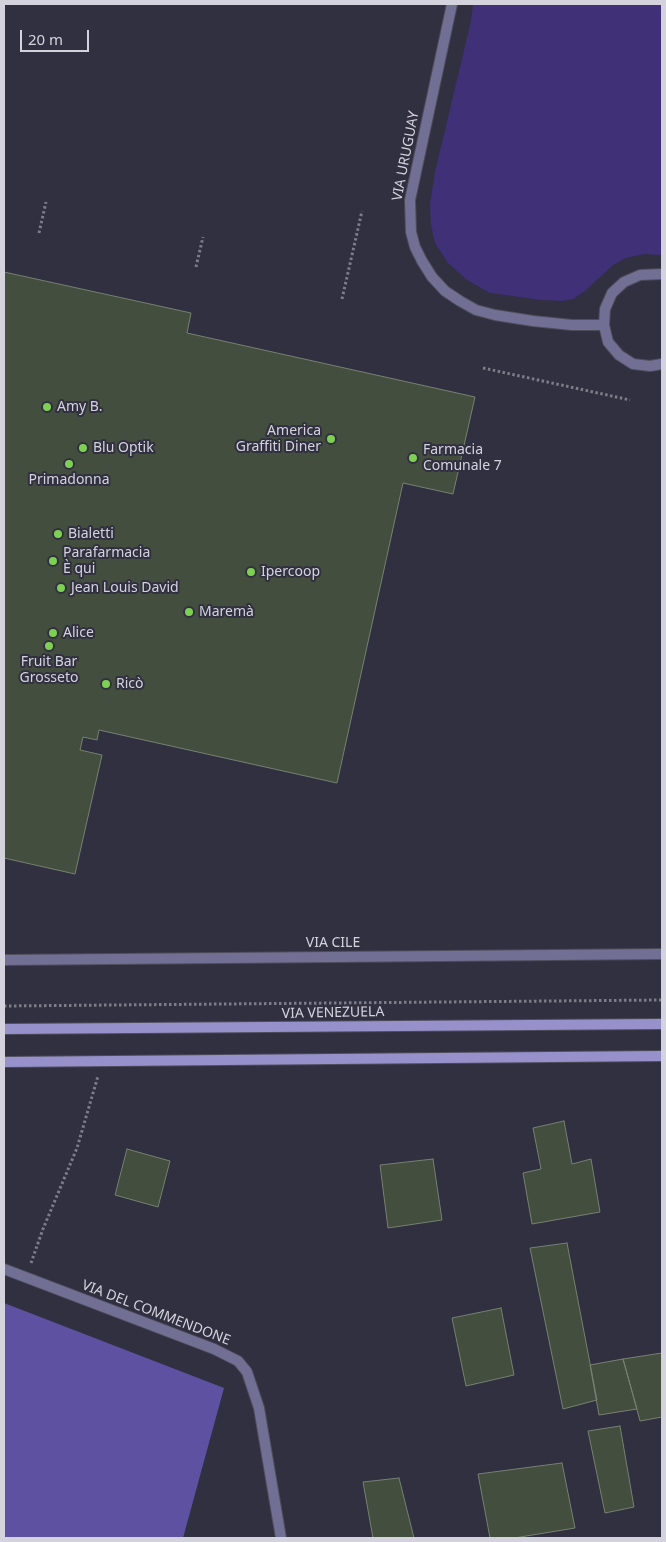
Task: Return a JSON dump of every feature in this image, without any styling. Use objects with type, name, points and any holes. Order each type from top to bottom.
[{"type":"main road","name":"VIA VENEZUELA","points":[[4,1029],[662,1024]]},
{"type":"main road","points":[[4,1062],[662,1056]]},
{"type":"street","name":"VIA URUGUAY","points":[[452,4],[410,200],[411,232],[415,247],[432,277],[445,291],[476,310],[495,315],[572,326],[604,326]]},
{"type":"street","points":[[662,274],[640,275],[624,282],[612,294],[605,308],[604,326],[608,342],[619,355],[633,364],[650,366],[662,364]]},
{"type":"street","name":"VIA CILE","points":[[4,960],[662,954]]},
{"type":"street","name":"VIA DEL COMMENDONE","points":[[4,1269],[214,1348],[238,1361],[247,1372],[259,1408],[281,1538]]},
{"type":"path","points":[[39,232],[46,202]]},
{"type":"path","points":[[342,299],[362,211]]},
{"type":"path","points":[[196,267],[203,237]]},
{"type":"path","points":[[483,368],[630,400]]},
{"type":"path","points":[[4,1006],[662,1000]]},
{"type":"path","points":[[26,1278],[43,1229],[78,1148],[102,1061]]},
{"type":"shaded area","points":[[473,4],[662,4],[662,255],[644,254],[626,258],[613,265],[585,291],[573,299],[562,301],[490,293],[467,280],[448,263],[435,243],[431,225],[430,204],[435,172],[471,21]]},
{"type":"shaded area","points":[[4,1303],[224,1388],[183,1538],[4,1538]]},
{"type":"building","name":"Maremà","points":[[4,272],[191,313],[187,333],[475,397],[453,494],[403,483],[337,783],[99,730],[97,740],[83,737],[80,750],[102,755],[75,874],[4,858]]},
{"type":"building","points":[[564,1121],[572,1164],[591,1159],[600,1212],[532,1224],[523,1173],[541,1169],[533,1128]]},
{"type":"building","points":[[127,1149],[170,1161],[158,1207],[115,1195]]},
{"type":"building","points":[[433,1159],[442,1220],[388,1228],[380,1165]]},
{"type":"building","points":[[567,1243],[597,1400],[563,1409],[530,1248]]},
{"type":"building","points":[[501,1308],[514,1375],[466,1386],[452,1318]]},
{"type":"building","points":[[662,1353],[662,1417],[640,1421],[623,1359]]},
{"type":"building","points":[[623,1359],[637,1409],[599,1415],[590,1365]]},
{"type":"building","points":[[620,1426],[634,1507],[605,1513],[588,1431]]},
{"type":"building","points":[[562,1463],[575,1528],[514,1538],[490,1538],[478,1474]]},
{"type":"building","points":[[399,1478],[414,1538],[373,1538],[363,1482]]},
{"type":"place","name":"Amy B.","points":[[47,407]]},
{"type":"place","name":"America Graffiti Diner","points":[[331,439]]},
{"type":"place","name":"Blu Optik","points":[[83,448]]},
{"type":"place","name":"Farmacia Comunale 7","points":[[413,458]]},
{"type":"place","name":"Primadonna","points":[[69,464]]},
{"type":"place","name":"Bialetti","points":[[58,534]]},
{"type":"place","name":"Parafarmacia È qui","points":[[53,561]]},
{"type":"place","name":"Ipercoop","points":[[251,572]]},
{"type":"place","name":"Jean Louis David","points":[[61,588]]},
{"type":"place","name":"Maremà","points":[[189,612]]},
{"type":"place","name":"Alice","points":[[53,633]]},
{"type":"place","name":"Fruit Bar Grosseto","points":[[49,646]]},
{"type":"place","name":"Ricò","points":[[106,684]]}]
